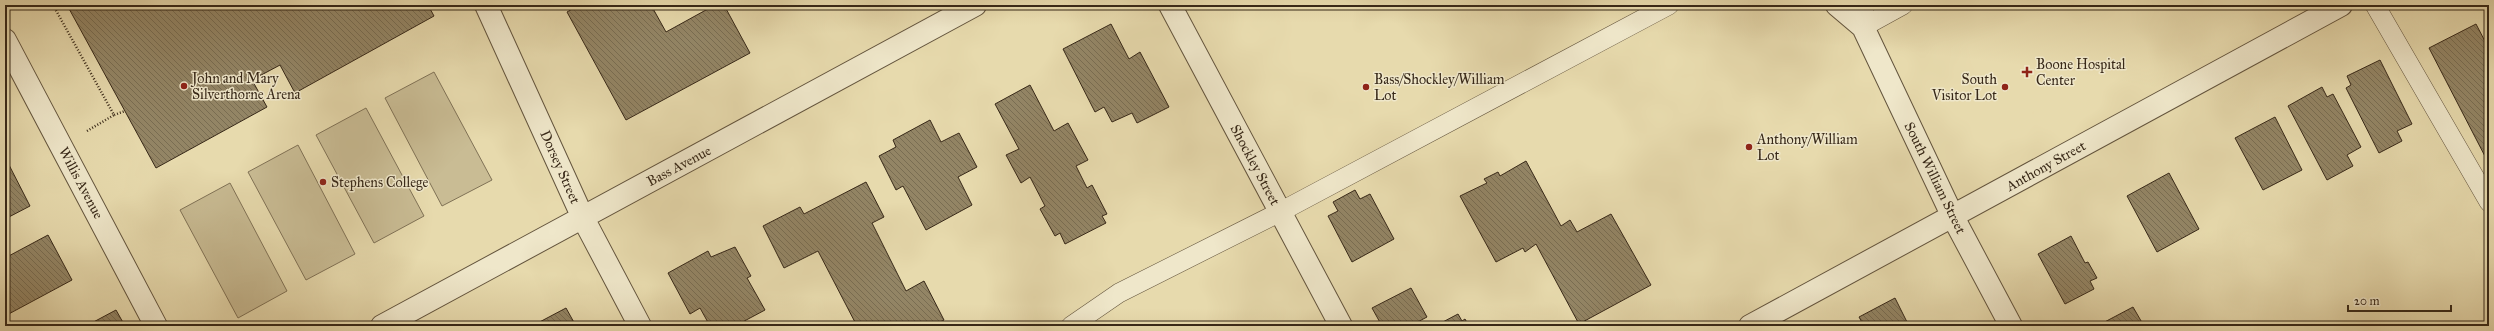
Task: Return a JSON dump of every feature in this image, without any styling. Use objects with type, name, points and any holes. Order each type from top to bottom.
[{"type":"street","name":"Dorsey Street","points":[[486,5],[583,218],[640,326]]},
{"type":"street","name":"Bass Avenue","points":[[382,326],[975,5]]},
{"type":"street","name":"Shockley Street","points":[[1170,5],[1341,326]]},
{"type":"street","name":"South William Street","points":[[1837,5],[1863,27]]},
{"type":"street","name":"South William Street","points":[[1862,5],[1863,27],[1953,217],[2011,326]]},
{"type":"street","name":"Anthony Street","points":[[1750,326],[2341,5]]},
{"type":"street","name":"Willis Avenue","points":[[5,40],[156,326]]},
{"type":"lane","points":[[1071,326],[1120,293],[1280,212],[1670,5]]},
{"type":"lane","points":[[1863,27],[1903,5]]},
{"type":"lane","points":[[2375,5],[2489,202]]},
{"type":"path","points":[[53,5],[114,115],[125,111]]},
{"type":"shaded area","points":[[434,72],[492,180],[442,206],[385,98]]},
{"type":"shaded area","points":[[366,108],[424,216],[374,243],[316,135]]},
{"type":"shaded area","points":[[298,145],[355,254],[306,280],[248,172]]},
{"type":"shaded area","points":[[230,183],[287,291],[238,318],[180,210]]},
{"type":"building","name":"John and Mary Silverthorne Arena","points":[[67,5],[428,5],[434,16],[295,93],[280,65],[252,80],[267,107],[156,168]]},
{"type":"building","points":[[579,5],[651,5],[666,32],[715,5],[724,5],[750,53],[626,120],[567,12]]},
{"type":"building","points":[[1111,24],[1129,59],[1140,52],[1169,107],[1137,123],[1132,113],[1112,122],[1104,107],[1095,112],[1063,49]]},
{"type":"building","points":[[2476,24],[2489,49],[2489,164],[2429,48]]},
{"type":"building","points":[[2380,60],[2412,124],[2397,131],[2402,141],[2379,153],[2346,88],[2351,85],[2347,76]]},
{"type":"building","points":[[1030,85],[1054,131],[1068,123],[1088,160],[1076,166],[1087,188],[1092,185],[1107,214],[1102,216],[1106,223],[1065,244],[1060,233],[1055,236],[1040,209],[1045,206],[1030,177],[1021,183],[1006,155],[1019,149],[995,104]]},
{"type":"building","points":[[2322,87],[2327,97],[2333,94],[2361,147],[2347,155],[2353,166],[2327,180],[2288,106]]},
{"type":"building","points":[[2275,117],[2302,170],[2263,190],[2235,138]]},
{"type":"building","points":[[930,120],[941,142],[959,133],[977,167],[958,177],[972,205],[926,230],[903,186],[896,190],[879,156],[896,147],[893,140]]},
{"type":"building","points":[[7,161],[30,206],[5,219],[5,162]]},
{"type":"building","points":[[1526,161],[1561,226],[1570,220],[1577,232],[1611,214],[1651,285],[1579,324],[1536,244],[1525,252],[1523,248],[1496,262],[1460,196],[1487,183],[1484,179],[1498,172],[1500,176]]},
{"type":"building","points":[[2169,173],[2199,229],[2157,252],[2127,196]]},
{"type":"building","points":[[866,182],[884,217],[872,223],[906,291],[924,281],[944,320],[932,326],[857,326],[818,251],[784,268],[763,226],[800,207],[804,214]]},
{"type":"building","points":[[1355,190],[1360,199],[1370,194],[1394,239],[1352,262],[1328,216],[1338,211],[1333,202]]},
{"type":"building","points":[[48,235],[72,280],[5,316],[5,258]]},
{"type":"building","points":[[2071,236],[2085,263],[2088,262],[2097,278],[2090,281],[2094,289],[2065,304],[2038,254]]},
{"type":"building","points":[[735,247],[751,276],[747,278],[765,310],[735,326],[710,326],[700,308],[690,314],[668,273],[708,251],[711,257]]},
{"type":"building","points":[[1411,288],[1427,317],[1410,326],[1382,326],[1372,308]]},
{"type":"building","points":[[1895,298],[1909,326],[1864,326],[1859,317]]},
{"type":"building","points":[[2133,307],[2144,326],[2097,326]]},
{"type":"building","points":[[566,308],[576,326],[532,326]]},
{"type":"building","points":[[116,310],[125,326],[86,326]]},
{"type":"building","points":[[1458,314],[1462,321],[1465,319],[1469,326],[1440,326],[1439,324]]},
{"type":"place","name":"Boone Hospital Center","points":[[2027,72]]},
{"type":"place","name":"John and Mary Silverthorne Arena","points":[[184,86]]},
{"type":"place","name":"Bass/Shockley/William Lot","points":[[1366,87]]},
{"type":"place","name":"South Visitor Lot","points":[[2005,87]]},
{"type":"place","name":"Anthony/William Lot","points":[[1749,147]]},
{"type":"place","name":"Stephens College","points":[[323,182]]}]
